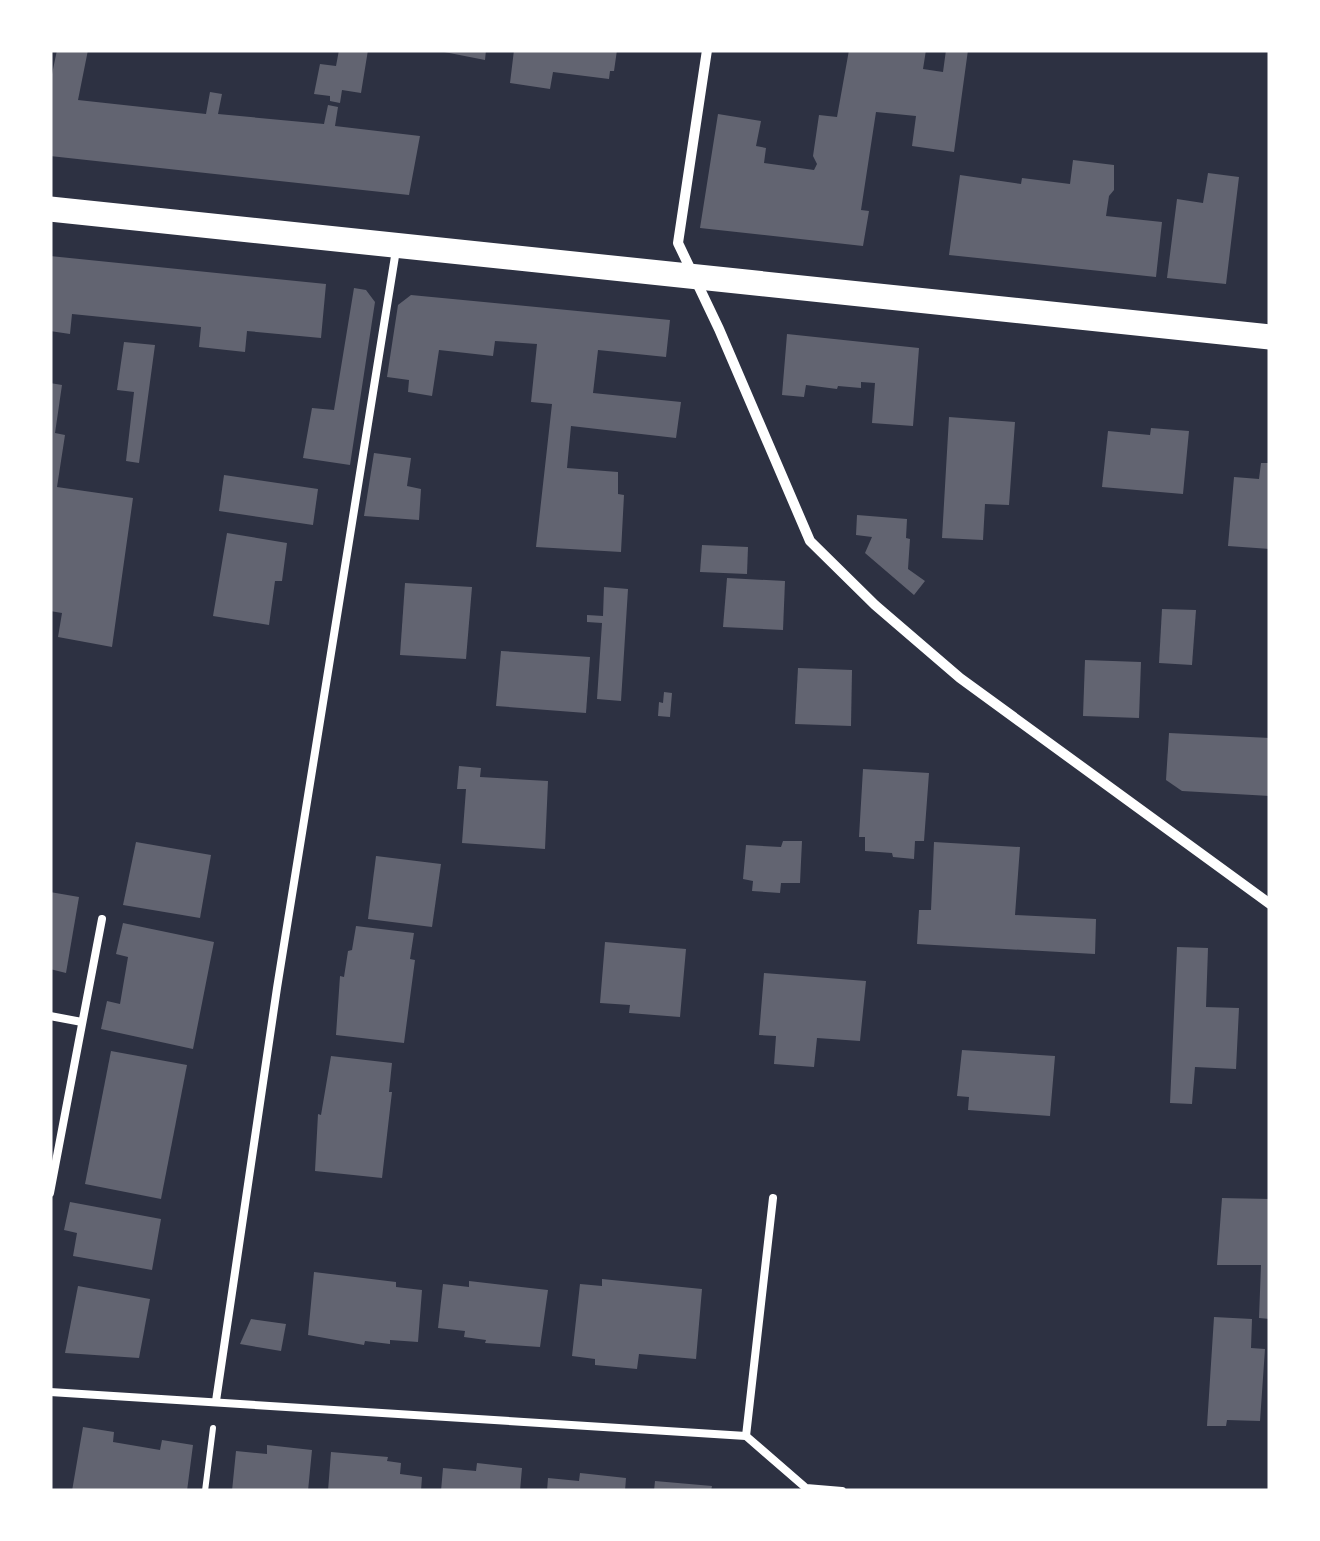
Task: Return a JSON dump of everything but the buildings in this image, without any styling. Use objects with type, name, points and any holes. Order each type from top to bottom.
[{"type":"main road","points":[[50,209],[1270,337]]},
{"type":"street","points":[[707,50],[678,243],[810,541],[875,605],[960,678],[1270,904]]},
{"type":"lane","points":[[216,1401],[280,968],[397,244]]},
{"type":"lane","points":[[50,1192],[102,919]]},
{"type":"lane","points":[[50,1016],[82,1022]]},
{"type":"lane","points":[[746,1436],[773,1198]]},
{"type":"lane","points":[[50,1392],[746,1436],[806,1488],[842,1491]]},
{"type":"path","points":[[205,1491],[211,1446]]}]
